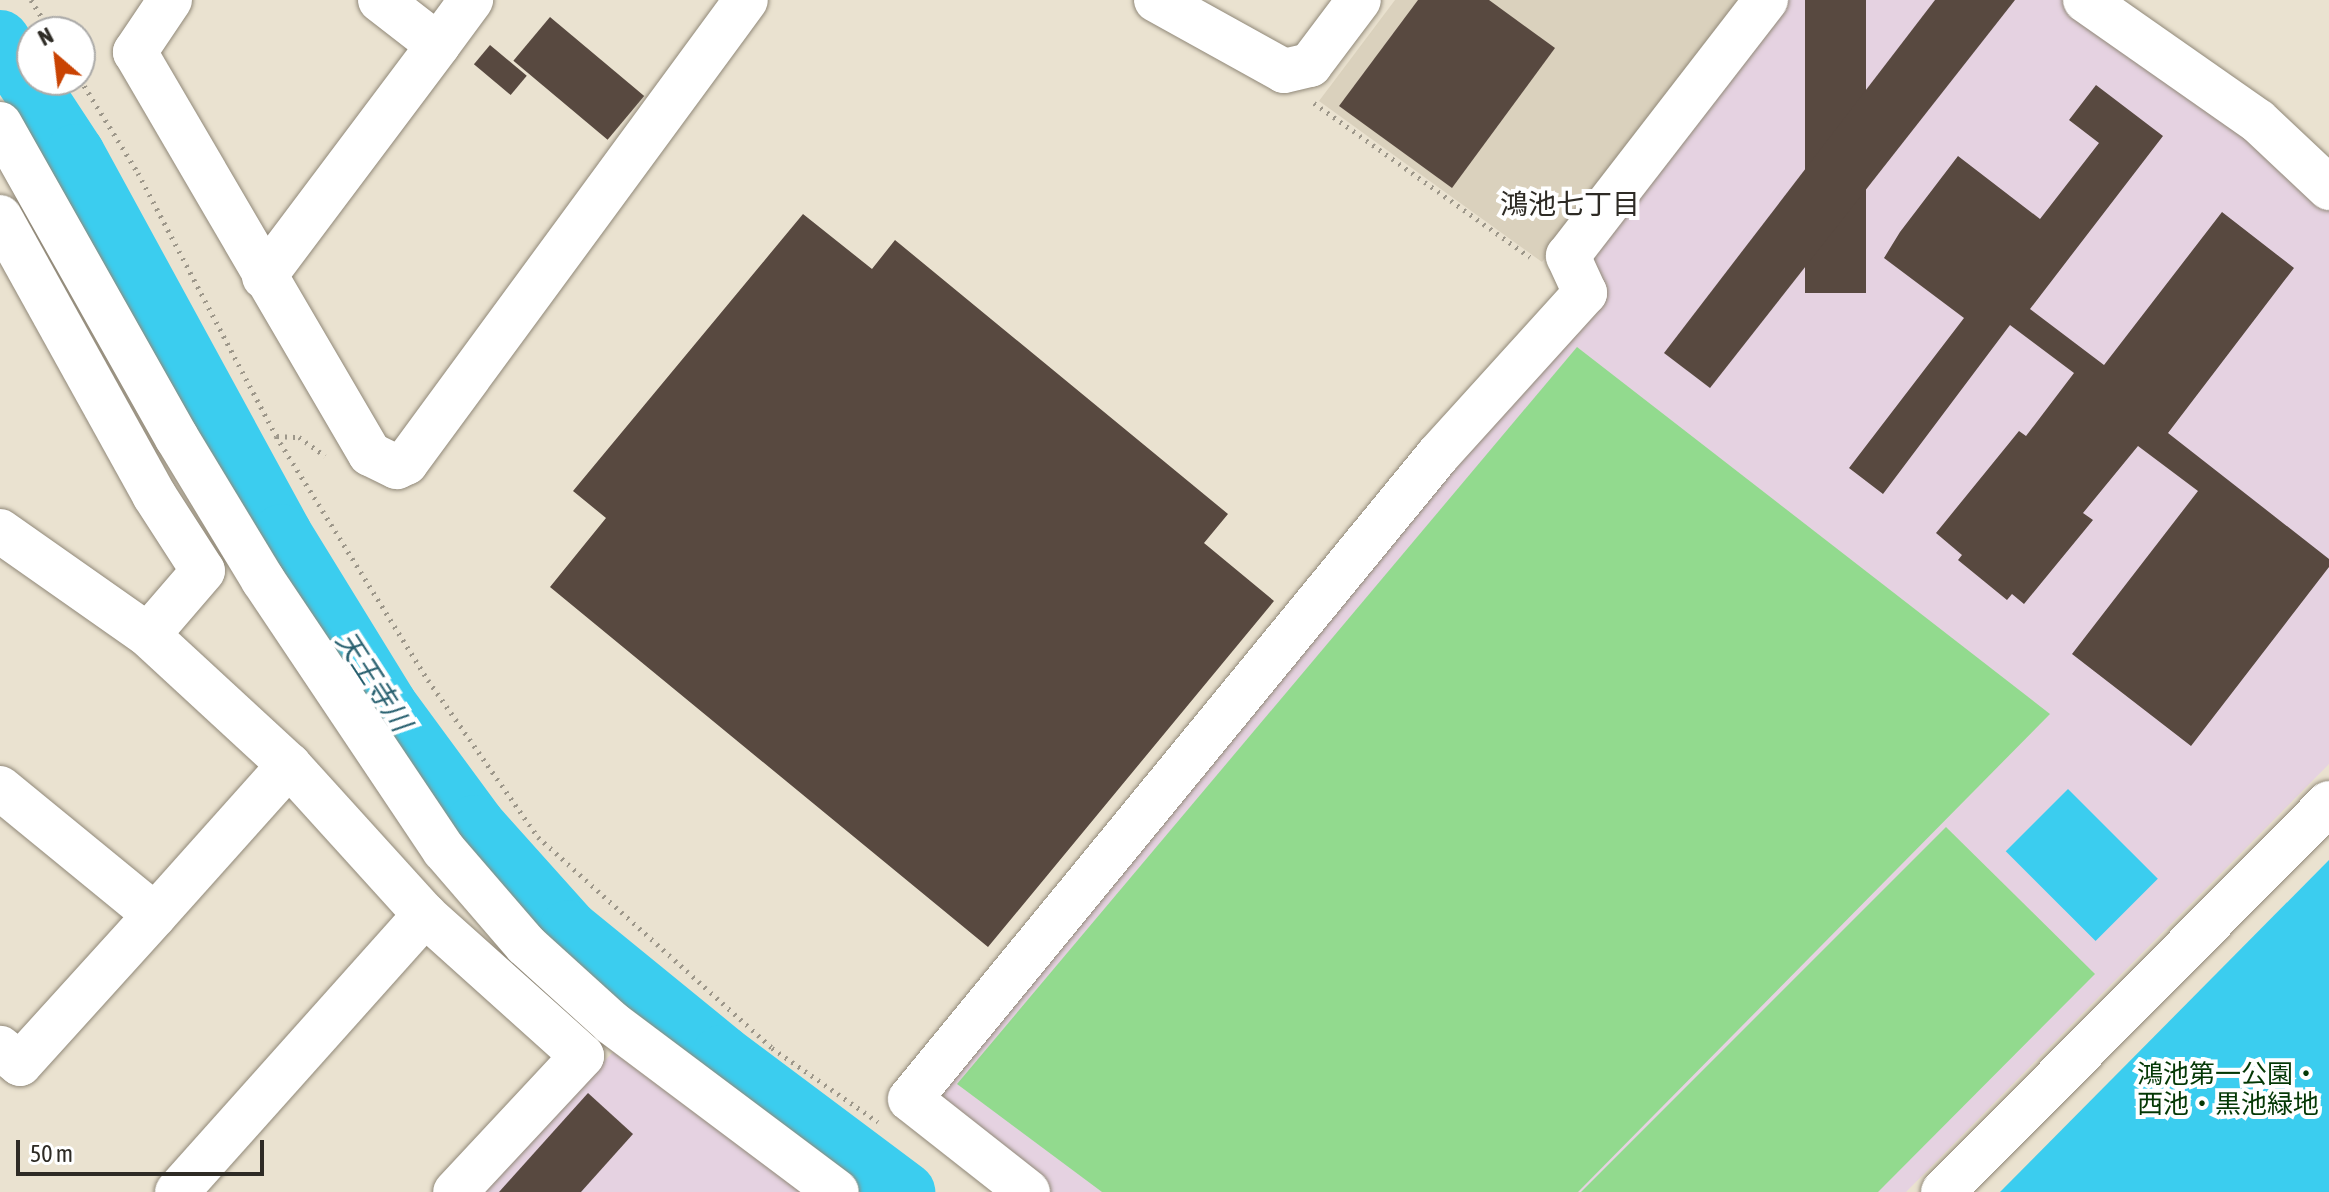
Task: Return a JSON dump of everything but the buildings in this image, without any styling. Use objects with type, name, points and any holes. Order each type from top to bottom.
[{"type":"street","points":[[170,0],[135,52],[194,146],[264,277],[370,454],[397,467],[406,463],[746,0]]},
{"type":"street","points":[[380,0],[438,45]]},
{"type":"street","points":[[264,277],[471,0]]},
{"type":"street","points":[[1156,0],[1284,71],[1310,65],[1359,0]]},
{"type":"street","points":[[1028,1192],[910,1099],[1438,455],[1585,293],[1568,256],[1766,0]]},
{"type":"street","points":[[2109,8],[2258,121],[2329,188]]},
{"type":"street","points":[[0,124],[216,503],[361,732],[444,850],[526,945],[612,1023],[837,1192]]},
{"type":"street","points":[[0,217],[154,495],[203,571],[148,635]]},
{"type":"street","points":[[0,531],[148,635],[289,765],[425,915],[582,1056],[455,1192]]},
{"type":"street","points":[[7,1067],[155,915],[289,765]]},
{"type":"street","points":[[0,788],[155,915]]},
{"type":"street","points":[[1943,1192],[2329,803]]},
{"type":"street","points":[[177,1192],[425,915]]},
{"type":"path","points":[[90,96],[138,173],[276,436],[428,680],[538,837],[772,1048],[887,1129]]},
{"type":"path","points":[[1311,100],[1540,265],[1568,256]]},
{"type":"shaded area","points":[[1395,0],[1748,0],[1542,262],[1319,101]]},
{"type":"shaded area","points":[[1779,0],[2066,0],[2329,196],[2329,764],[1906,1192],[1042,1192],[932,1107],[934,1085],[1602,289],[1590,245]]},
{"type":"shaded area","points":[[613,1052],[801,1192],[481,1192]]},
{"type":"green space","points":[[1577,347],[2050,714],[1578,1192],[1102,1192],[957,1084]]},
{"type":"green space","points":[[1946,827],[2095,974],[1878,1192],[1581,1192]]},
{"type":"water","points":[[2068,789],[2158,879],[2096,941],[2006,851]]},
{"type":"water","name":"鴻池第一公園・ 西池・黒池緑地","points":[[2329,860],[2329,1192],[2000,1192]]},
{"type":"waterway","name":"天王寺川","points":[[0,40],[75,154],[282,534],[387,705],[475,825],[569,930],[722,1055],[905,1192]]},
{"type":"district","name":"鴻池七丁目","points":[[1570,204]]}]
